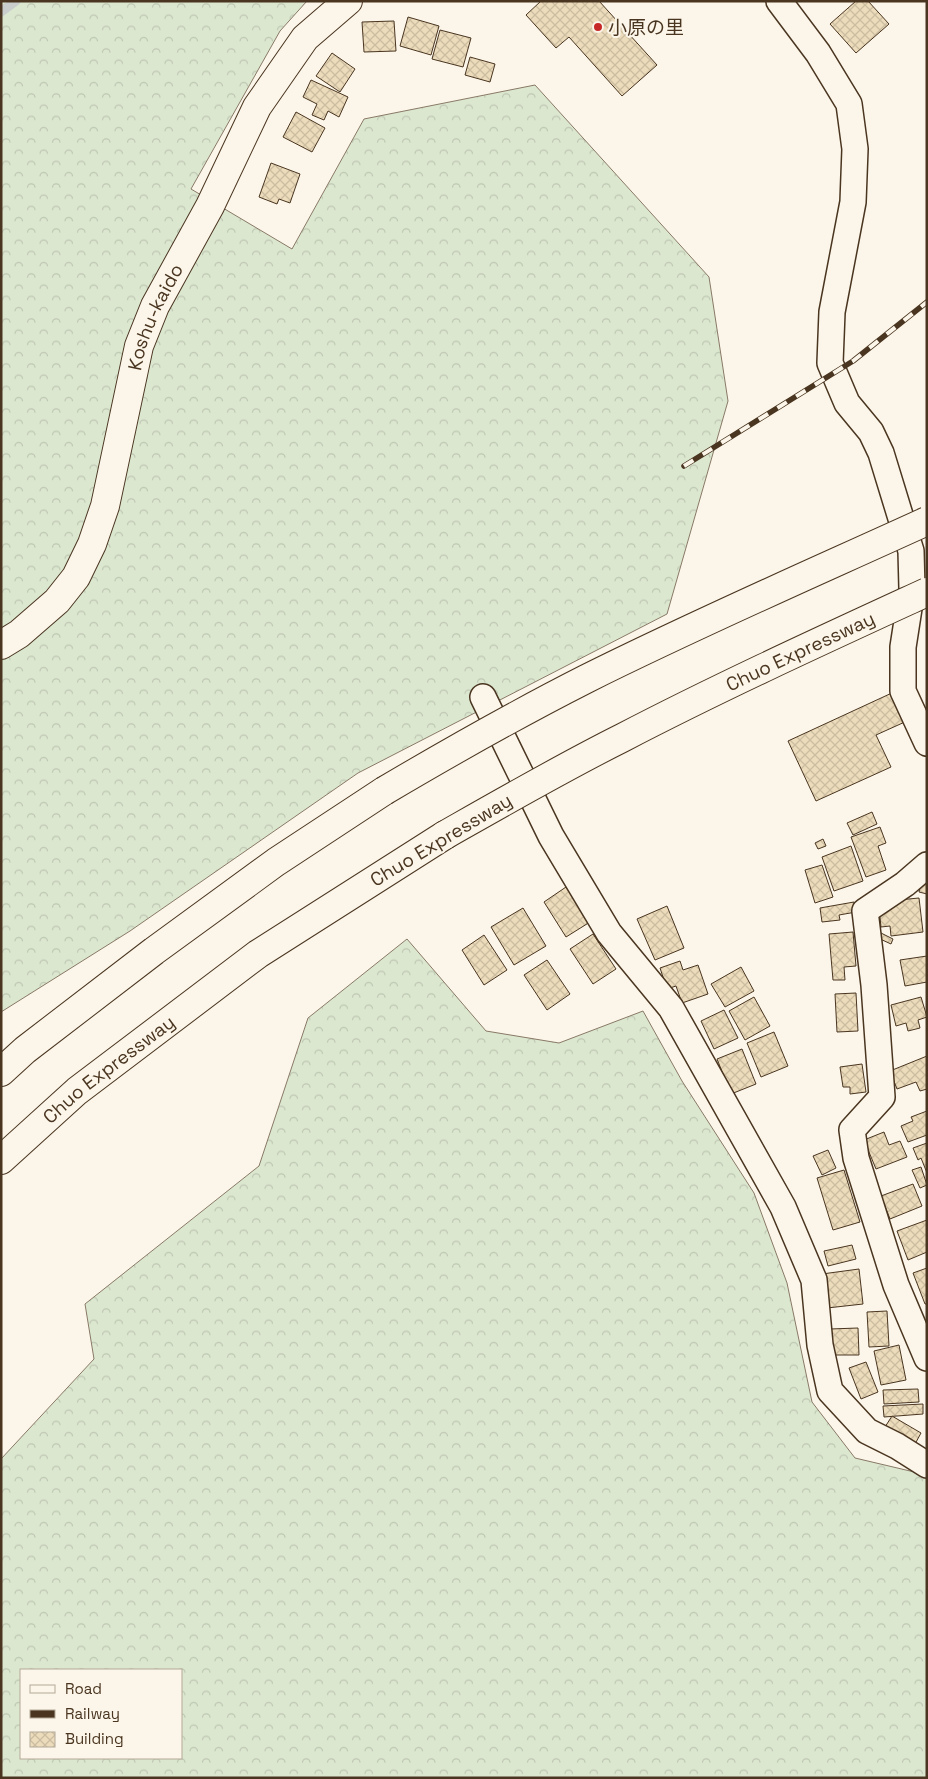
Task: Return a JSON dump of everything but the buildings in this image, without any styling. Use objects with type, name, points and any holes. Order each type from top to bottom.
[{"type":"highway","name":"Koshu-kaido","points":[[1,646],[57,601],[76,577],[92,544],[105,506],[139,346],[155,306],[210,206],[257,107],[305,38],[348,1]]},
{"type":"highway","points":[[1,1072],[25,1050],[154,950],[276,862],[384,791],[464,745],[586,680],[762,596],[927,521]]},
{"type":"highway","name":"Chuo Expressway","points":[[1,1160],[78,1092],[258,954],[445,835],[622,737],[793,654],[927,592]]},
{"type":"street","points":[[779,1],[818,54],[849,104],[855,149],[853,202],[832,312],[830,363],[847,403],[871,432],[882,453],[911,551],[912,589],[903,648],[903,691],[927,743]]},
{"type":"street","points":[[483,697],[551,836],[609,933],[671,1008],[783,1207],[814,1280],[820,1345],[830,1391],[867,1431],[897,1446],[927,1465]]},
{"type":"street","points":[[927,865],[905,884],[865,911],[874,985],[882,1097],[852,1130],[856,1158],[896,1285],[927,1358]]},
{"type":"green space","points":[[1,1],[307,1],[280,31],[191,189],[292,249],[364,119],[535,85],[709,277],[728,401],[667,614],[358,773],[130,931],[1,1012]]},
{"type":"green space","points":[[407,939],[486,1031],[559,1043],[643,1011],[682,1081],[754,1193],[787,1283],[812,1402],[855,1458],[927,1475],[927,1778],[1,1778],[1,1459],[94,1359],[85,1304],[259,1166],[308,1018]]},
{"type":"waterway","points":[[1,12],[16,1]]},
{"type":"railway","points":[[684,466],[853,361],[927,302]]},
{"type":"place","name":"小原の里","points":[[598,27]]}]
